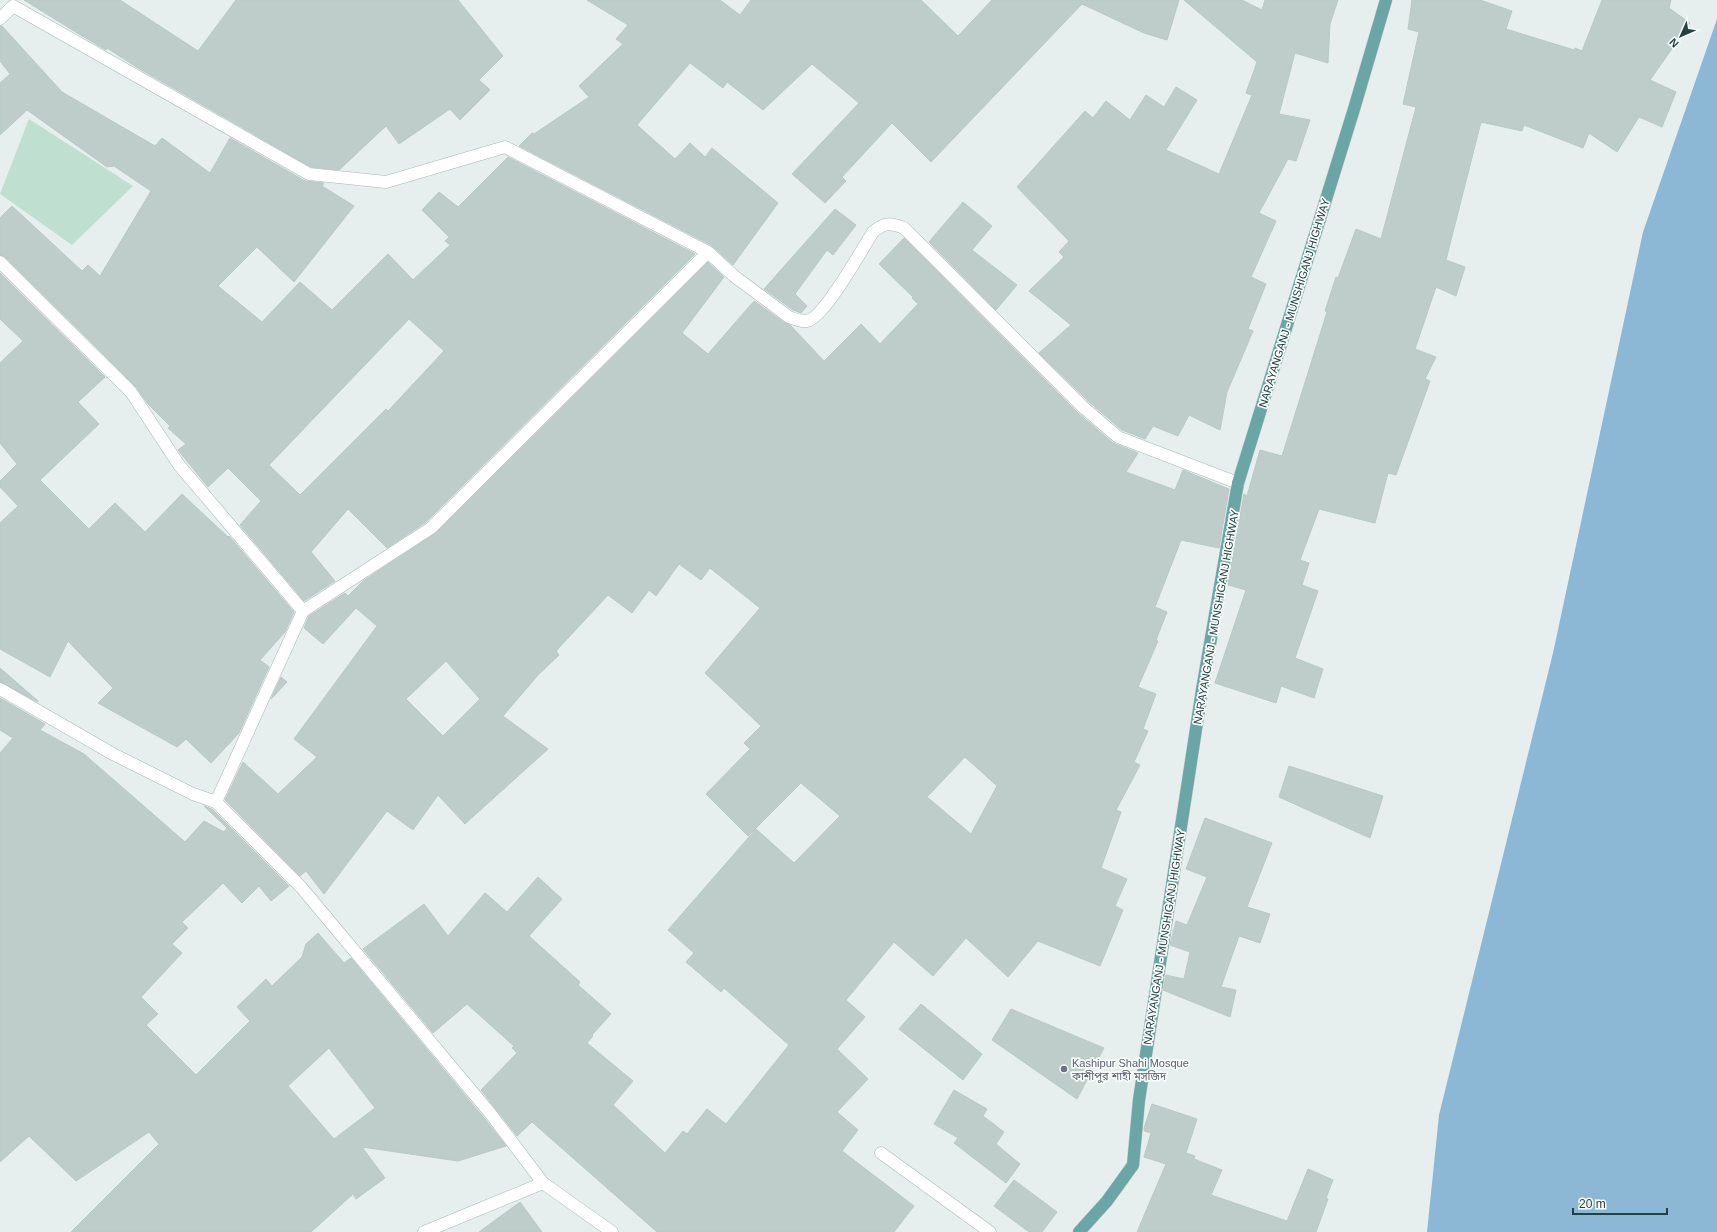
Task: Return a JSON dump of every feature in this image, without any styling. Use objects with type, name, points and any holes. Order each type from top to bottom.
[{"type":"main road","name":"NARAYANGANJ - MUNSHIGANJ HIGHWAY","points":[[1079,1232],[1107,1201],[1133,1165],[1139,1100],[1200,705],[1238,483],[1354,109],[1386,0]]},
{"type":"street","points":[[0,18],[10,3],[309,174],[386,182],[505,147],[708,252],[734,276],[789,317],[799,321],[808,320],[818,313],[835,292],[873,232],[881,225],[893,224],[904,228],[1112,433],[1238,483]]},
{"type":"street","points":[[216,802],[303,611],[431,528],[708,252]]},
{"type":"street","points":[[0,262],[131,392],[179,465],[303,611]]},
{"type":"street","points":[[0,689],[113,754],[193,794],[216,802],[301,887],[490,1112],[543,1183],[612,1232]]},
{"type":"street","points":[[881,1153],[990,1232]]},
{"type":"street","points":[[424,1232],[543,1183]]},
{"type":"green space","points":[[29,119],[133,186],[72,245],[0,194]]},
{"type":"water","points":[[1717,19],[1717,1232],[1427,1232],[1439,1115],[1553,653],[1643,232]]},
{"type":"building","points":[[24,0],[120,0],[198,51],[236,0],[458,0],[503,56],[479,80],[490,90],[460,120],[450,109],[399,144],[386,126],[339,170],[311,167],[138,68],[107,48],[106,50]]},
{"type":"building","points":[[587,0],[720,0],[740,15],[751,0],[921,0],[958,36],[992,0],[1179,0],[1167,40],[1144,33],[1082,4],[931,162],[892,123],[842,177],[846,181],[825,203],[792,174],[859,103],[812,64],[763,110],[727,82],[723,88],[690,63],[637,125],[675,159],[690,143],[705,157],[712,148],[778,203],[733,265],[711,245],[519,146],[532,133],[534,134],[589,97],[579,86],[623,44],[616,39],[628,25]]},
{"type":"building","points":[[1184,0],[1242,0],[1262,10],[1265,0],[1338,0],[1330,24],[1328,63],[1295,53],[1279,114],[1310,120],[1296,161],[1288,159],[1259,213],[1276,221],[1251,277],[1266,284],[1248,329],[1253,331],[1227,392],[1220,430],[1189,415],[1178,436],[1153,426],[1145,439],[1122,430],[1088,401],[1039,353],[1071,325],[1029,291],[1064,257],[1059,252],[1069,241],[1017,187],[1085,111],[1093,118],[1106,101],[1130,120],[1146,95],[1164,107],[1176,87],[1197,100],[1166,150],[1219,174],[1252,95],[1246,93],[1257,62]]},
{"type":"building","points":[[1412,0],[1480,0],[1512,11],[1506,29],[1574,50],[1575,48],[1582,51],[1602,0],[1671,0],[1669,8],[1690,23],[1650,80],[1676,92],[1662,127],[1639,117],[1617,152],[1589,133],[1583,148],[1524,125],[1522,131],[1481,122],[1446,260],[1465,267],[1456,296],[1436,287],[1415,349],[1436,357],[1425,379],[1430,381],[1396,475],[1388,473],[1375,523],[1319,509],[1300,560],[1309,563],[1302,585],[1318,591],[1295,658],[1323,669],[1314,698],[1281,686],[1276,703],[1215,683],[1246,590],[1228,585],[1244,494],[1247,496],[1260,450],[1282,456],[1327,312],[1325,311],[1336,277],[1338,278],[1356,229],[1381,239],[1416,107],[1403,104],[1419,32],[1408,29]]},
{"type":"building","points":[[0,26],[2,26],[62,92],[155,146],[162,138],[210,173],[230,138],[305,181],[324,183],[322,186],[354,206],[294,282],[257,247],[218,286],[262,322],[300,282],[332,310],[388,254],[413,280],[450,245],[445,241],[449,237],[422,210],[439,192],[458,207],[508,157],[695,254],[426,522],[387,548],[348,509],[311,552],[335,581],[304,601],[240,525],[261,501],[228,468],[208,487],[178,450],[186,444],[168,428],[170,426],[148,404],[136,387],[5,257],[0,255],[0,218],[12,206],[82,271],[88,265],[100,276],[151,191],[114,166],[107,167],[27,110],[0,135],[0,83],[10,74],[0,61]],"holes":[[[409,319],[444,351],[388,411],[386,409],[300,495],[269,465]]]},
{"type":"building","points":[[963,202],[992,226],[972,250],[1017,285],[996,310],[929,242]]},
{"type":"building","points":[[835,209],[856,225],[833,255],[827,250],[795,294],[807,306],[801,313],[793,310],[764,289]]},
{"type":"building","points":[[904,238],[1078,413],[1113,443],[1138,453],[1126,472],[1175,490],[1183,470],[1229,489],[1219,548],[1181,540],[1155,607],[1167,612],[1156,640],[1158,641],[1138,687],[1156,694],[1143,729],[1148,731],[1134,762],[1140,765],[1116,810],[1121,812],[1101,868],[1127,879],[1115,906],[1123,910],[1100,966],[1038,941],[1008,977],[966,938],[933,976],[894,942],[846,1000],[865,1017],[837,1049],[868,1079],[837,1112],[858,1130],[842,1151],[914,1206],[894,1232],[657,1232],[532,1122],[517,1136],[481,1090],[517,1053],[512,1048],[514,1046],[467,1004],[433,1033],[363,949],[424,904],[448,936],[485,893],[507,912],[538,877],[562,899],[529,936],[580,982],[578,985],[611,1014],[592,1035],[593,1036],[587,1043],[633,1081],[613,1105],[665,1153],[683,1131],[687,1134],[707,1109],[726,1124],[789,1045],[724,988],[721,992],[686,962],[694,953],[668,930],[756,829],[794,863],[840,816],[801,783],[748,836],[706,794],[750,749],[744,743],[761,726],[705,673],[760,608],[710,568],[701,580],[679,564],[656,596],[649,590],[632,613],[608,595],[556,651],[559,655],[538,675],[503,716],[548,749],[465,824],[438,795],[413,830],[387,811],[324,894],[306,871],[300,876],[225,800],[243,762],[278,794],[317,757],[294,739],[377,626],[356,608],[323,644],[304,628],[309,616],[345,593],[348,596],[363,581],[436,533],[708,262],[724,277],[682,333],[708,354],[754,301],[790,325],[824,361],[861,324],[880,344],[918,304],[912,298],[913,297],[879,264]],"holes":[[[446,661],[480,699],[443,736],[406,699]],[[965,757],[997,786],[971,834],[927,797]]]},
{"type":"building","points":[[0,273],[105,377],[78,402],[99,424],[40,480],[89,529],[115,503],[145,532],[182,494],[228,537],[229,536],[294,612],[285,632],[260,660],[269,667],[239,733],[211,763],[186,739],[177,747],[98,703],[113,688],[68,641],[50,677],[0,649],[0,523],[18,506],[0,487],[0,481],[17,464],[0,443],[0,363],[23,341],[0,319]]},
{"type":"building","points":[[0,668],[38,701],[38,702],[0,682]]},
{"type":"building","points":[[281,677],[287,682],[271,699]]},
{"type":"building","points":[[0,698],[45,724],[40,730],[84,754],[185,842],[204,821],[224,832],[227,828],[204,806],[212,809],[289,886],[271,901],[259,886],[242,903],[223,883],[182,922],[188,928],[172,944],[182,953],[141,997],[158,1014],[146,1025],[196,1075],[250,1021],[237,1007],[266,979],[272,986],[302,957],[306,944],[318,933],[344,963],[351,958],[506,1146],[458,1161],[362,1147],[385,1178],[356,1199],[353,1194],[311,1232],[71,1232],[159,1144],[149,1132],[76,1181],[29,1136],[0,1162],[0,753],[13,738],[0,730]],"holes":[[[329,1048],[375,1108],[334,1139],[288,1086]]]},
{"type":"building","points":[[1289,766],[1383,796],[1370,838],[1279,797]]},
{"type":"building","points":[[1205,818],[1272,843],[1247,907],[1270,914],[1260,943],[1239,936],[1221,987],[1236,990],[1230,1017],[1163,990],[1166,975],[1184,979],[1190,952],[1170,945],[1176,921],[1187,925],[1207,877],[1186,869]]},
{"type":"building","points":[[921,1004],[982,1054],[963,1080],[899,1029]]},
{"type":"building","name":"Kashipur Shahi Mosque কাশীপুর শাহী মসজিদ","points":[[1011,1009],[1104,1048],[1077,1099],[992,1040]]},
{"type":"building","points":[[954,1090],[987,1109],[983,1116],[1004,1132],[996,1144],[1020,1164],[1006,1183],[954,1143],[958,1138],[934,1124]]},
{"type":"building","points":[[1152,1104],[1197,1119],[1186,1153],[1195,1156],[1194,1159],[1222,1170],[1211,1195],[1287,1221],[1308,1169],[1333,1180],[1316,1232],[1137,1232],[1166,1164],[1144,1157],[1151,1133],[1144,1131],[1144,1128]]},
{"type":"building","points":[[1014,1180],[1057,1212],[1042,1232],[1029,1232],[994,1206]]},
{"type":"building","points":[[520,1202],[542,1232],[479,1232]]},
{"type":"place","name":"Kashipur Shahi Mosque কাশীপুর শাহী মসজিদ","points":[[1064,1069]]}]
